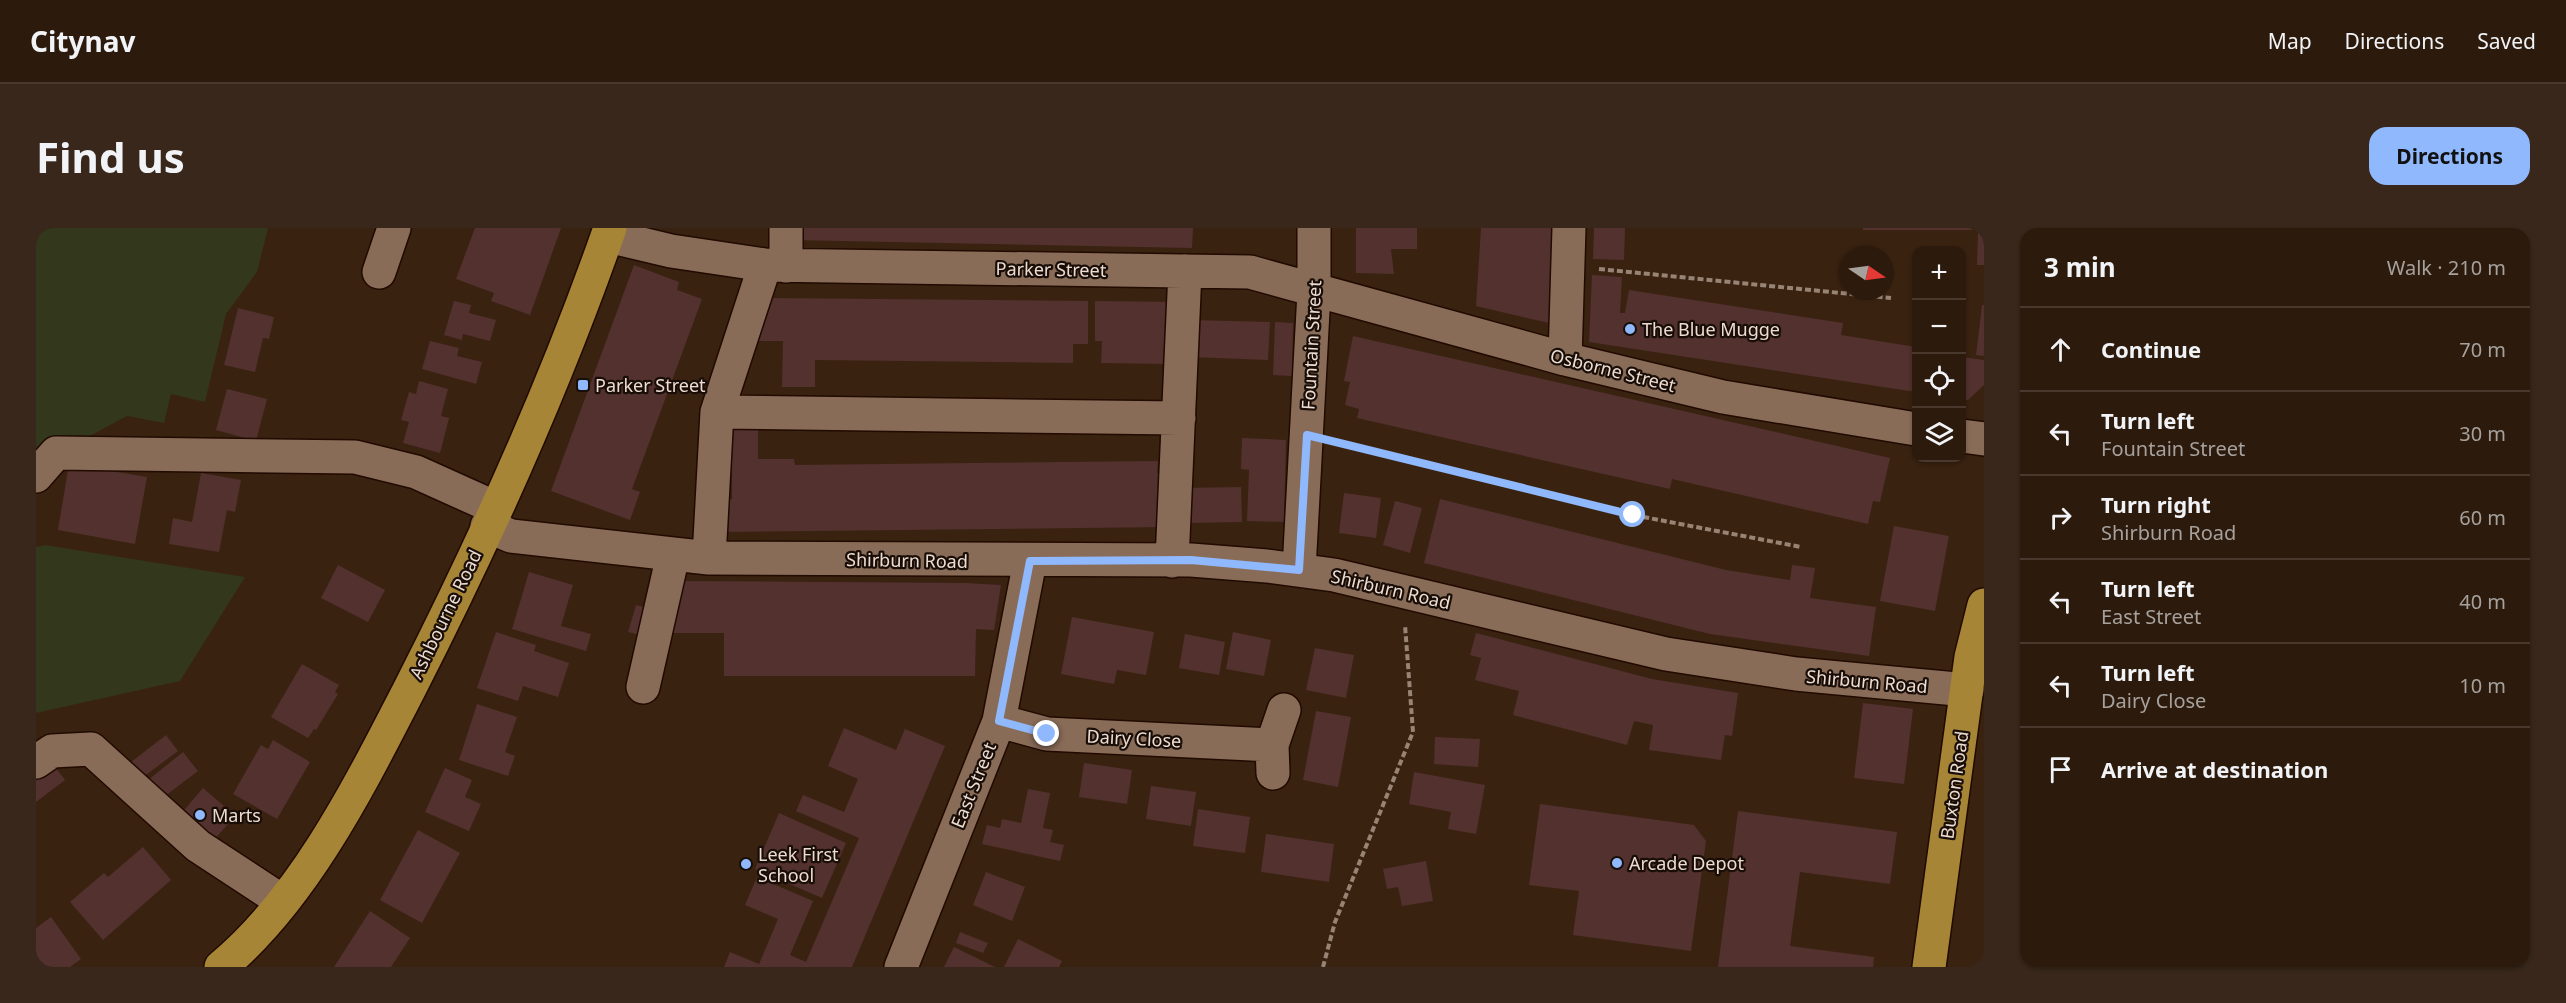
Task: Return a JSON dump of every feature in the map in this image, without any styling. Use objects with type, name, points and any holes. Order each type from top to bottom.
[{"type":"highway","name":"Ashbourne Road","points":[[221,967],[238,953],[282,901],[330,836],[372,761],[435,639],[492,517],[553,377],[609,232]]},
{"type":"highway","name":"Buxton Road","points":[[1929,967],[1967,690],[1977,658],[1984,605]]},
{"type":"street","points":[[379,272],[394,228]]},
{"type":"street","points":[[709,558],[717,412],[776,265],[786,228]]},
{"type":"street","name":"Fountain Street","points":[[1299,570],[1314,292],[1314,228]]},
{"type":"street","points":[[1565,359],[1569,228]]},
{"type":"street","name":"Parker Street","points":[[609,232],[671,251],[776,265],[1250,272],[1314,292]]},
{"type":"street","points":[[1172,561],[1185,271]]},
{"type":"street","name":"Osborne Street","points":[[1314,292],[1565,359],[1723,397],[1912,428]]},
{"type":"street","points":[[717,412],[1179,418]]},
{"type":"street","points":[[1966,437],[1984,439]]},
{"type":"street","name":"Shirburn Road","points":[[36,476],[56,453],[355,457],[416,472],[492,517],[511,536],[709,558],[1172,561],[1299,570],[1402,591],[1666,654],[1797,674],[1967,690]]},
{"type":"street","points":[[643,687],[673,555]]},
{"type":"street","name":"East Street","points":[[901,967],[999,721],[1030,561]]},
{"type":"street","name":"Dairy Close","points":[[999,721],[1047,734],[1272,759],[1284,710]]},
{"type":"street","points":[[36,762],[52,751],[91,749],[198,846],[282,901]]},
{"type":"path","points":[[1568,266],[1840,293]]},
{"type":"path","points":[[1307,435],[1633,515],[1801,547]]},
{"type":"path","points":[[1323,967],[1335,922],[1413,732],[1402,591]]},
{"type":"green space","points":[[36,228],[268,228],[257,272],[226,314],[205,402],[171,394],[164,423],[127,416],[65,449],[36,449]]},
{"type":"green space","points":[[45,545],[245,577],[180,681],[36,713],[36,547]]},
{"type":"building","points":[[475,228],[561,228],[530,315],[491,301],[494,293],[456,279]]},
{"type":"building","points":[[792,228],[1193,228],[1192,248],[792,240]]},
{"type":"building","points":[[1356,228],[1417,228],[1417,249],[1391,249],[1394,274],[1356,273]]},
{"type":"building","points":[[1481,228],[1554,228],[1549,323],[1476,306]]},
{"type":"building","points":[[1594,228],[1625,228],[1624,260],[1593,259]]},
{"type":"building","points":[[1863,228],[1972,228],[1972,230],[1863,230]]},
{"type":"building","points":[[1978,231],[1984,231],[1984,265],[1977,265]]},
{"type":"building","points":[[634,265],[679,282],[677,290],[702,299],[632,489],[640,492],[630,520],[551,491]]},
{"type":"building","points":[[1592,275],[1622,277],[1620,313],[1625,313],[1629,290],[1843,323],[1841,335],[1912,346],[1912,391],[1589,342]]},
{"type":"building","points":[[767,298],[1088,301],[1088,344],[1073,344],[1073,363],[815,360],[815,387],[782,387],[783,341],[750,341]]},
{"type":"building","points":[[454,301],[471,305],[469,313],[496,320],[490,341],[463,334],[462,340],[444,335]]},
{"type":"building","points":[[1095,301],[1178,302],[1169,364],[1101,363],[1102,341],[1095,341]]},
{"type":"building","points":[[1982,305],[1984,305],[1984,356],[1976,355]]},
{"type":"building","points":[[238,308],[274,317],[269,339],[263,338],[255,372],[224,365]]},
{"type":"building","points":[[1192,320],[1270,322],[1268,360],[1191,357]]},
{"type":"building","points":[[1275,322],[1293,323],[1292,376],[1273,375]]},
{"type":"building","points":[[1353,336],[1890,458],[1880,502],[1873,501],[1868,524],[1672,479],[1670,489],[1357,418],[1359,409],[1345,405],[1350,382],[1344,381]]},
{"type":"building","points":[[430,341],[459,348],[457,356],[482,362],[476,384],[422,369]]},
{"type":"building","points":[[1966,358],[1984,360],[1984,385],[1966,400]]},
{"type":"building","points":[[419,381],[448,389],[441,416],[449,418],[440,453],[403,443],[409,422],[401,420],[409,392],[416,394]]},
{"type":"building","points":[[227,389],[267,399],[256,441],[216,430]]},
{"type":"building","points":[[758,419],[758,459],[794,459],[795,465],[1158,461],[1157,473],[1165,473],[1166,527],[721,532],[721,500],[732,499],[732,420]]},
{"type":"building","points":[[1242,438],[1286,440],[1284,522],[1247,521],[1249,470],[1241,469]]},
{"type":"building","points":[[69,464],[147,477],[135,544],[58,530]]},
{"type":"building","points":[[201,473],[241,480],[235,512],[227,510],[219,552],[169,544],[173,518],[192,522]]},
{"type":"building","points":[[1241,487],[1242,522],[1185,523],[1184,488]]},
{"type":"building","points":[[1344,493],[1381,498],[1376,538],[1339,533]]},
{"type":"building","points":[[1440,499],[1726,570],[1790,580],[1792,565],[1815,568],[1810,598],[1876,607],[1869,656],[1710,634],[1424,563]]},
{"type":"building","points":[[1395,501],[1422,508],[1410,553],[1383,545]]},
{"type":"building","points":[[1894,526],[1949,536],[1935,611],[1880,601]]},
{"type":"building","points":[[338,565],[385,590],[368,622],[321,598]]},
{"type":"building","points":[[529,572],[573,585],[561,626],[591,634],[586,651],[512,629]]},
{"type":"building","points":[[675,581],[1001,585],[994,630],[976,629],[975,676],[724,676],[724,633],[665,633]]},
{"type":"building","points":[[636,605],[655,610],[648,637],[628,632]]},
{"type":"building","points":[[1072,617],[1154,632],[1146,675],[1117,670],[1114,684],[1061,674]]},
{"type":"building","points":[[496,632],[536,645],[534,651],[569,663],[558,697],[523,686],[518,701],[477,688]]},
{"type":"building","points":[[1233,632],[1271,640],[1264,676],[1226,669]]},
{"type":"building","points":[[1476,633],[1652,679],[1738,693],[1732,736],[1725,735],[1721,760],[1649,750],[1653,725],[1634,721],[1627,745],[1513,715],[1519,691],[1475,680],[1481,658],[1470,655]]},
{"type":"building","points":[[1185,634],[1225,642],[1219,675],[1179,668]]},
{"type":"building","points":[[1315,648],[1354,655],[1346,698],[1306,690]]},
{"type":"building","points":[[302,664],[339,685],[335,692],[338,694],[316,730],[314,729],[308,738],[271,717]]},
{"type":"building","points":[[1863,703],[1913,709],[1904,784],[1854,778]]},
{"type":"building","points":[[477,704],[517,717],[505,752],[515,756],[508,776],[459,760]]},
{"type":"building","points":[[1316,711],[1351,717],[1338,787],[1303,780]]},
{"type":"building","points":[[844,728],[896,750],[905,729],[945,746],[852,967],[724,967],[730,952],[759,964],[778,919],[745,905],[757,877],[813,901],[790,955],[806,962],[859,838],[796,811],[803,795],[844,812],[858,779],[828,766]]},
{"type":"building","points":[[166,735],[178,751],[142,778],[130,763]]},
{"type":"building","points":[[1435,737],[1480,739],[1478,767],[1434,764]]},
{"type":"building","points":[[273,740],[310,762],[277,819],[233,794],[261,745],[268,749]]},
{"type":"building","points":[[183,752],[198,771],[161,799],[147,781]]},
{"type":"building","points":[[51,762],[65,780],[36,802],[36,773]]},
{"type":"building","points":[[1084,763],[1132,770],[1127,804],[1079,797]]},
{"type":"building","points":[[445,768],[472,780],[465,797],[481,804],[469,831],[425,812]]},
{"type":"building","points":[[1414,772],[1485,785],[1476,834],[1448,829],[1451,812],[1409,804]]},
{"type":"building","points":[[1151,786],[1196,792],[1191,826],[1146,819]]},
{"type":"building","name":"Marts","points":[[203,788],[224,806],[217,813],[229,823],[210,844],[179,816]]},
{"type":"building","points":[[1028,789],[1050,793],[1043,828],[1053,830],[1050,842],[1064,845],[1060,861],[982,844],[987,825],[1000,828],[1002,819],[1021,823]]},
{"type":"building","name":"Arcade Depot","points":[[1540,804],[1694,825],[1706,841],[1691,951],[1573,935],[1579,891],[1529,885]]},
{"type":"building","points":[[1198,809],[1250,817],[1245,853],[1193,846]]},
{"type":"building","points":[[1738,811],[1897,832],[1890,884],[1800,872],[1790,946],[1874,957],[1873,967],[1718,967]]},
{"type":"building","points":[[779,813],[846,843],[822,898],[755,869]]},
{"type":"building","points":[[418,830],[460,853],[422,923],[380,900]]},
{"type":"building","points":[[1266,834],[1334,844],[1329,882],[1261,872]]},
{"type":"building","points":[[143,847],[171,880],[103,940],[70,902],[104,873],[108,877]]},
{"type":"building","points":[[1426,861],[1433,901],[1402,906],[1398,887],[1387,889],[1383,869]]},
{"type":"building","points":[[986,872],[1025,887],[1012,921],[973,905]]},
{"type":"building","points":[[370,911],[410,938],[391,967],[334,967]]},
{"type":"building","points":[[51,917],[81,959],[70,967],[36,967],[36,928]]},
{"type":"building","points":[[960,932],[988,943],[983,953],[956,943]]},
{"type":"building","points":[[1018,939],[1062,961],[1059,967],[1004,967]]},
{"type":"building","points":[[954,947],[995,967],[944,967]]},
{"type":"place","name":"The Blue Mugge","points":[[1630,329]]},
{"type":"place","name":"Parker Street","points":[[583,385]]},
{"type":"place","name":"Marts","points":[[200,815]]},
{"type":"place","name":"Arcade Depot","points":[[1617,863]]},
{"type":"place","name":"Leek First School","points":[[746,864]]},
{"type":"route","points":[[1047,734],[999,721],[1030,561],[1191,560],[1299,570],[1307,435],[1633,515]]}]
